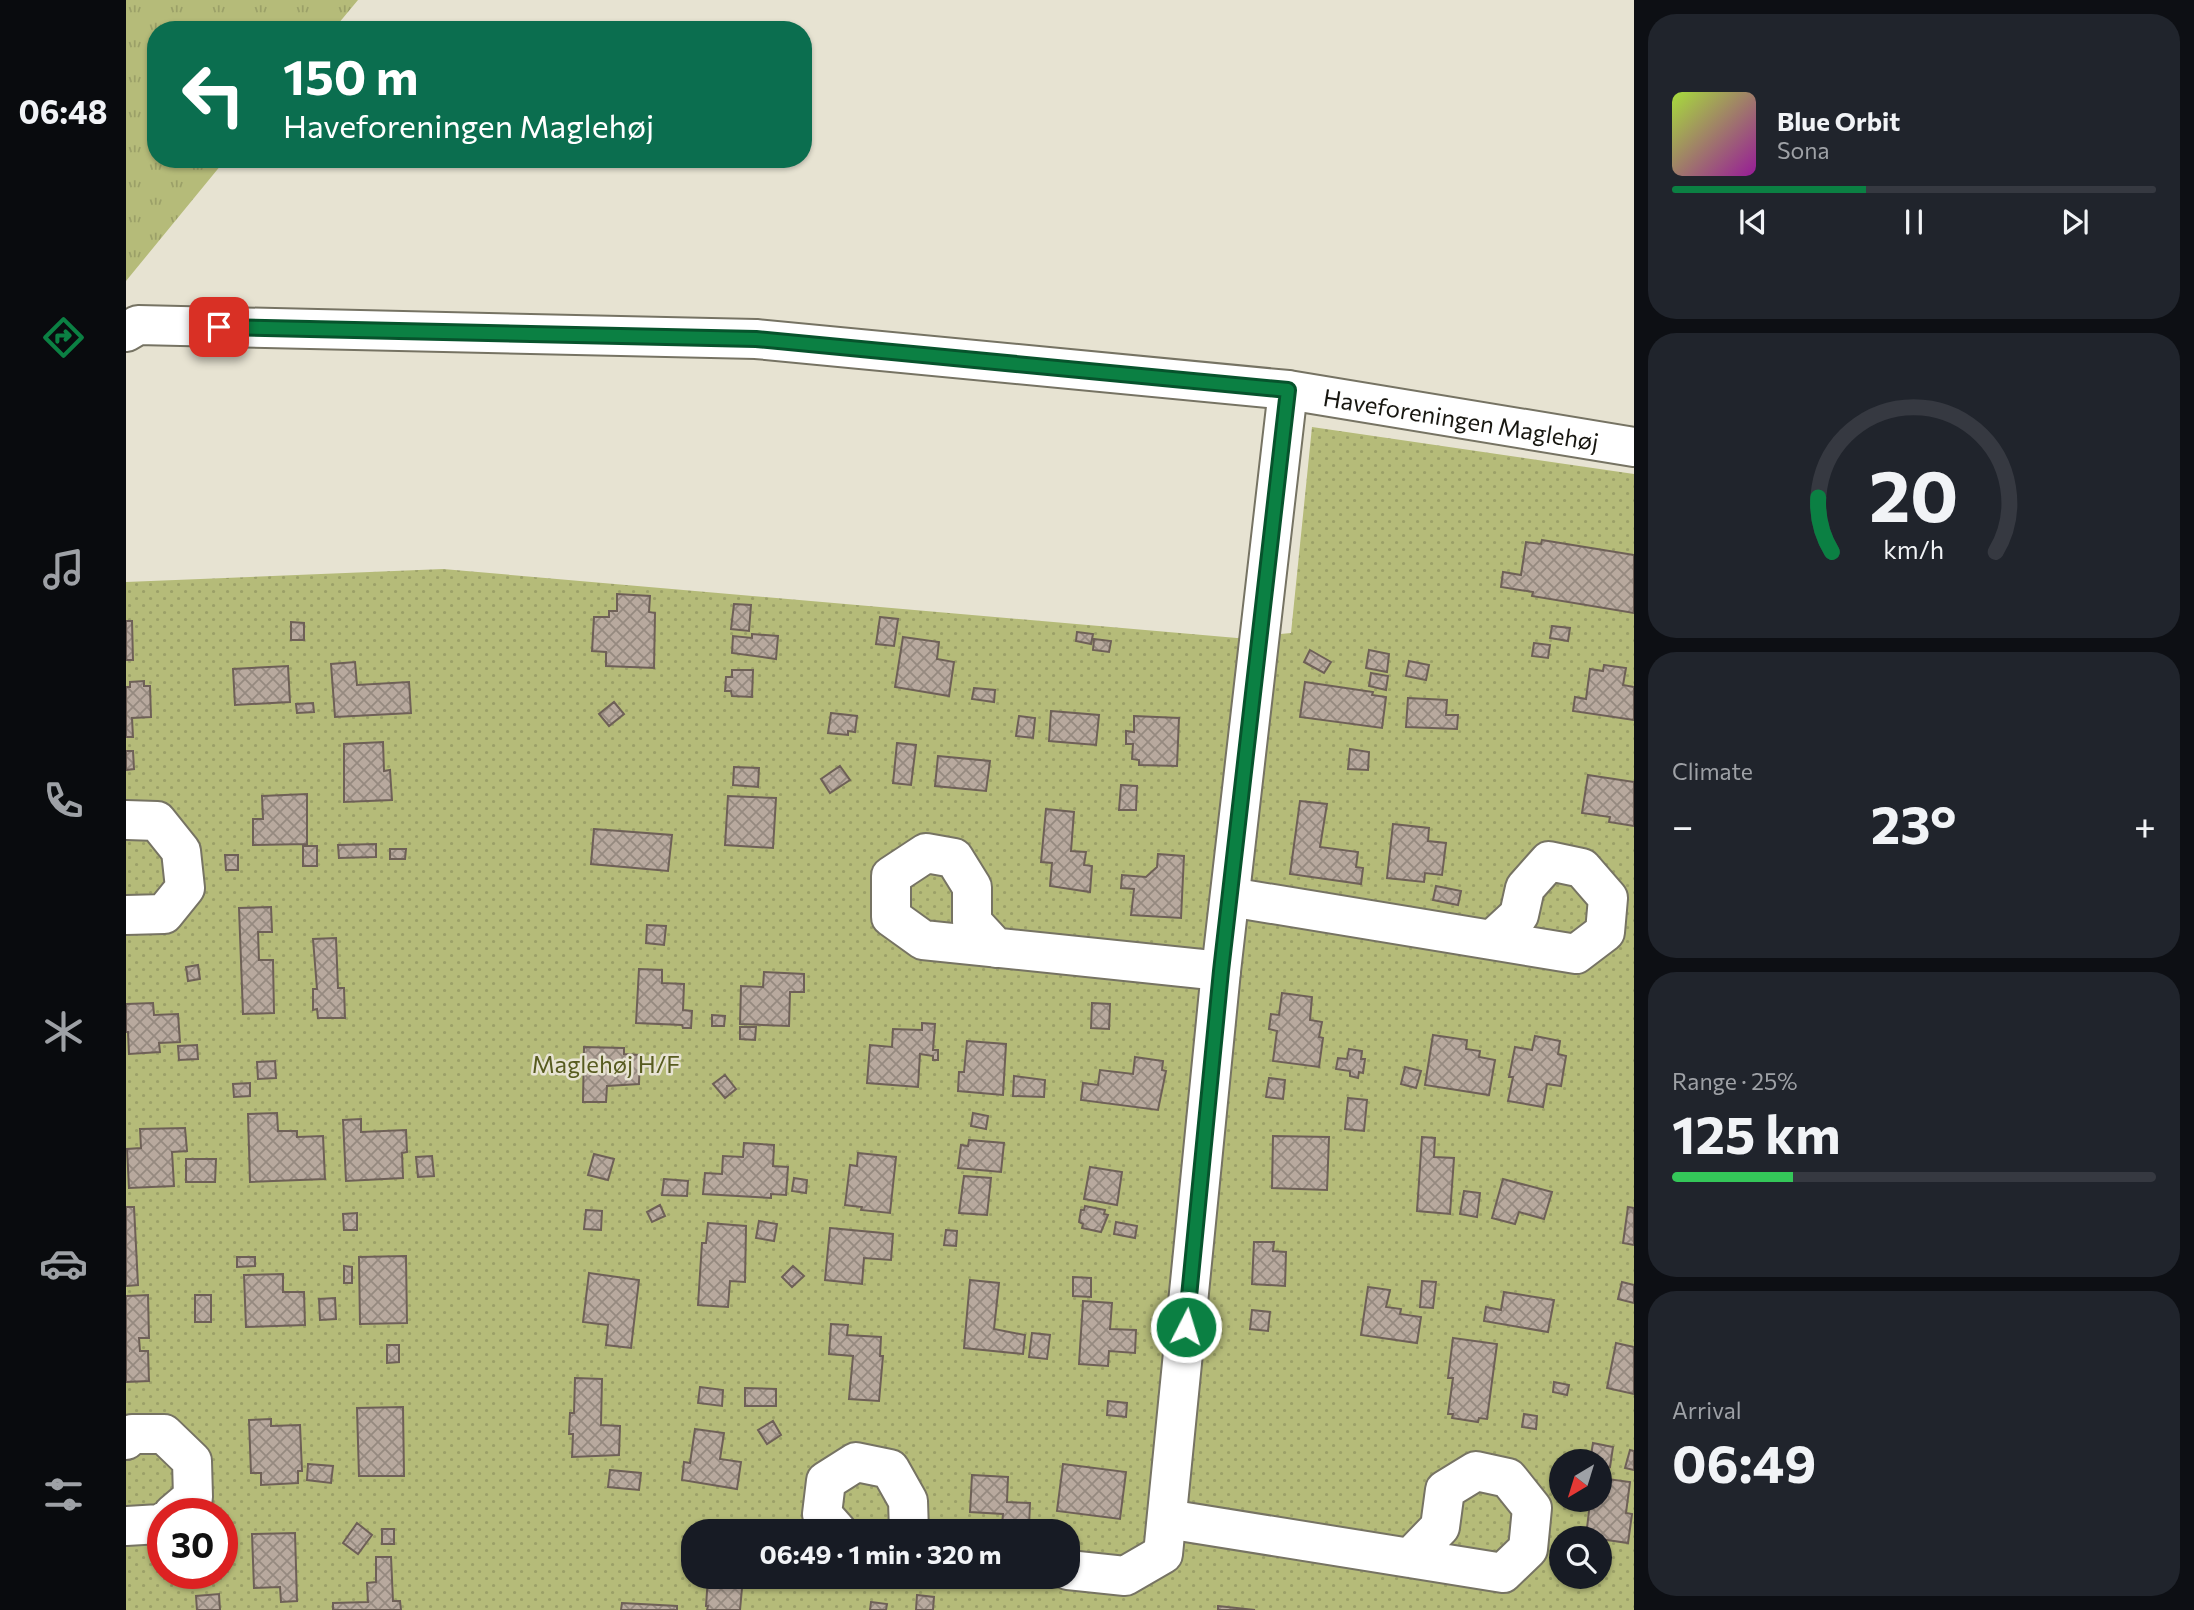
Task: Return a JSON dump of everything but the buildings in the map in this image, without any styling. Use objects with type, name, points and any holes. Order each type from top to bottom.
[{"type":"street","name":"Haveforeningen Maglehøj","points":[[126,332],[138,325],[756,339],[1288,390],[1634,447]]},
{"type":"street","name":"Haveforeningen Maglehøj","points":[[1080,1571],[1125,1576],[1163,1554],[1221,971],[1288,390]]},
{"type":"street","points":[[126,820],[157,821],[181,851],[185,888],[164,915],[126,915]]},
{"type":"street","points":[[1230,897],[1492,940]]},
{"type":"street","points":[[996,947],[1221,971]]},
{"type":"street","points":[[126,1440],[132,1434],[164,1434],[192,1461],[192,1498]]},
{"type":"street","points":[[826,1519],[822,1514],[826,1481],[856,1462],[890,1469],[908,1501],[909,1519]]},
{"type":"street","points":[[1167,1519],[1410,1558]]},
{"type":"street","points":[[126,1526],[147,1525]]},
{"type":"green space","points":[[126,0],[358,0],[340,21],[147,21],[147,168],[219,168],[126,281]]},
{"type":"green space","name":"Maglehøj H/F","points":[[1312,427],[1634,474],[1634,1610],[126,1610],[126,582],[443,569],[1237,638],[1291,633]]},
{"type":"route","points":[[219,327],[756,339],[1288,390],[1221,971],[1186,1327]]}]
